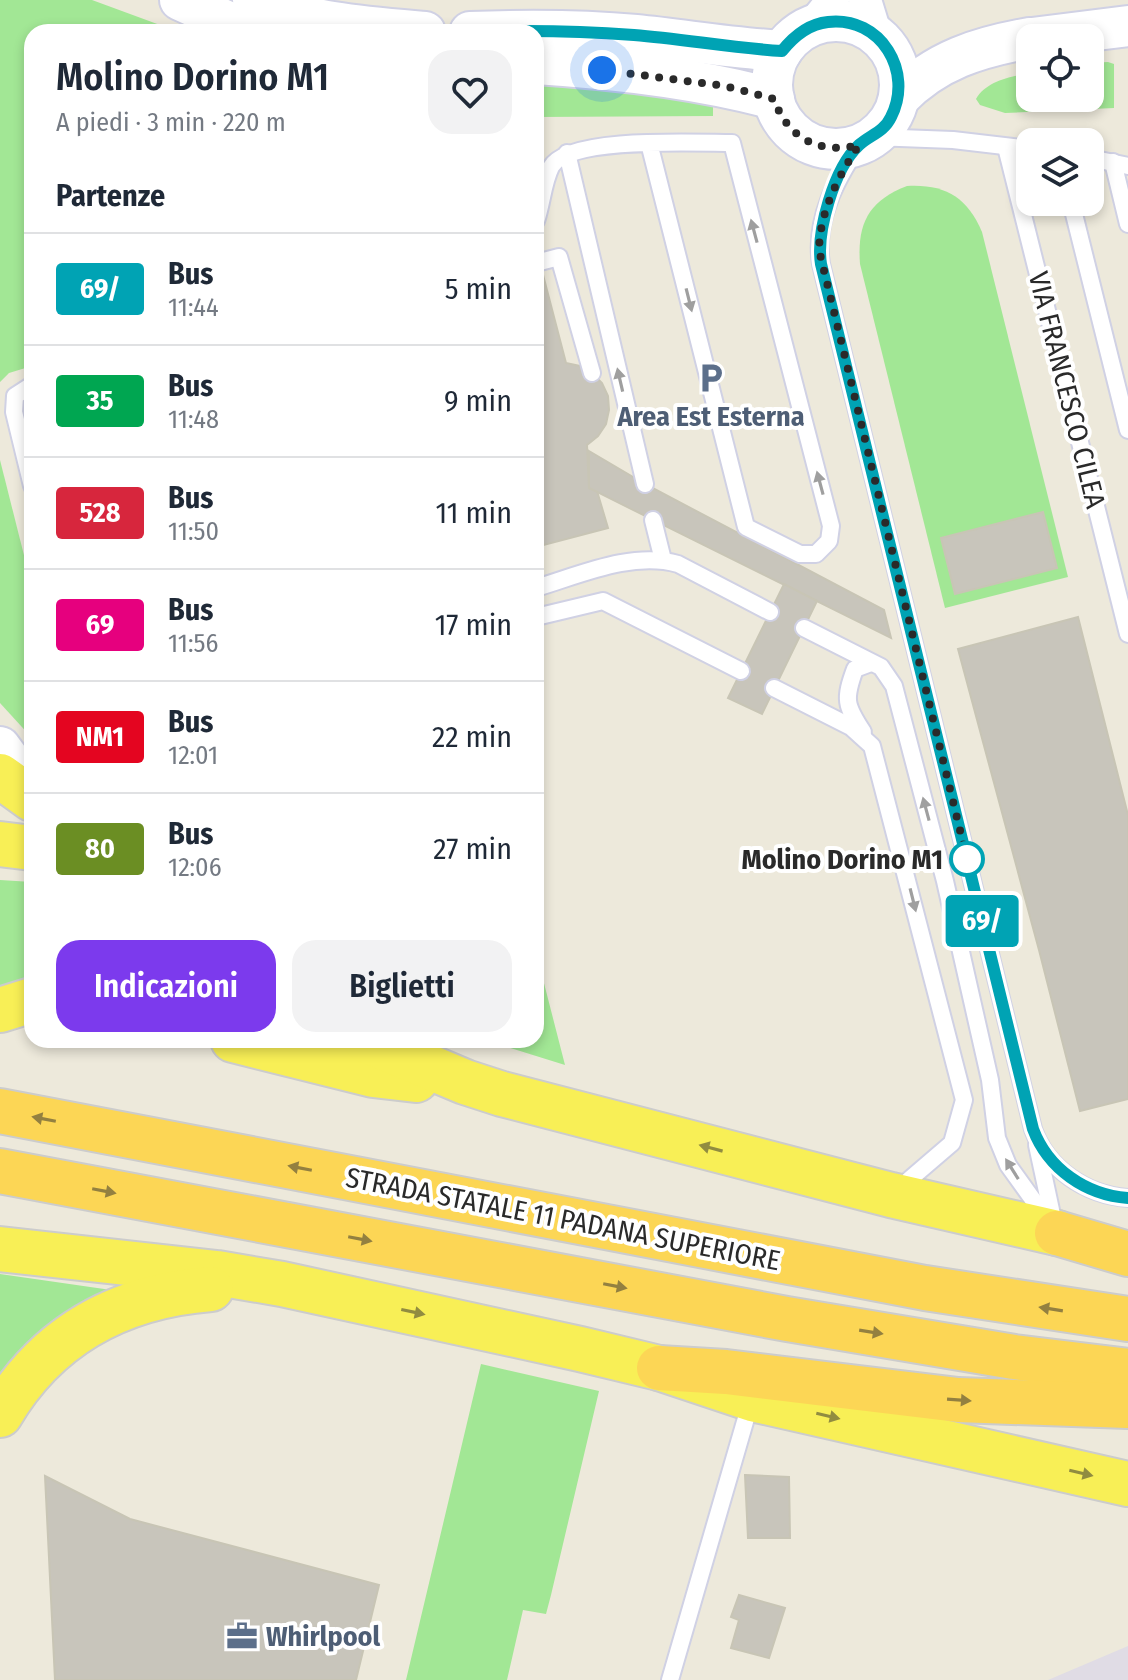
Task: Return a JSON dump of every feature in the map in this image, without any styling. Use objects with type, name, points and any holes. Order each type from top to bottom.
[{"type":"highway","name":"STRADA STATALE 11 PADANA SUPERIORE","points":[[0,1111],[925,1288],[1128,1319]]},
{"type":"highway","name":"STRADA STATALE 11 PADANA SUPERIORE","points":[[0,1171],[787,1319],[1014,1357],[1128,1371]]},
{"type":"highway","points":[[1057,1233],[1128,1254]]},
{"type":"highway","points":[[659,1368],[726,1372],[958,1400],[1128,1406]]},
{"type":"main road","points":[[0,776],[24,793]]},
{"type":"main road","points":[[0,844],[24,847]]},
{"type":"main road","points":[[0,1010],[24,1002]]},
{"type":"main road","points":[[266,1048],[386,1077],[423,1080],[450,1076]]},
{"type":"main road","points":[[384,1048],[502,1094],[891,1195],[1057,1233]]},
{"type":"main road","points":[[4,1247],[282,1284],[659,1368],[752,1399],[1128,1484]]},
{"type":"main road","points":[[0,1415],[20,1385],[47,1355],[81,1329],[114,1311],[159,1296],[282,1284]]},
{"type":"street","points":[[180,0],[233,24]]},
{"type":"street","points":[[253,0],[302,16],[341,24]]},
{"type":"street","points":[[544,32],[637,35],[730,48],[809,26],[840,22],[873,24],[919,47],[973,50]]},
{"type":"street","points":[[809,26],[773,76],[774,99],[783,121],[800,138],[811,144],[844,149],[866,141],[891,119],[899,98],[898,70],[873,24]]},
{"type":"street","points":[[1104,29],[1128,26]]},
{"type":"street","points":[[899,98],[924,74],[973,50],[1016,41]]},
{"type":"street","points":[[544,65],[725,86],[774,99]]},
{"type":"street","points":[[0,747],[24,779]]},
{"type":"lane","points":[[1016,148],[953,140],[866,141],[843,169],[825,212],[819,238],[821,264],[1057,1233]]},
{"type":"lane","points":[[544,193],[552,165],[567,153],[589,147],[649,143],[732,143],[831,526],[829,541],[816,554],[800,554],[746,527],[649,143]]},
{"type":"lane","name":"VIA FRANCESCO CILEA","points":[[1006,147],[1128,634]]},
{"type":"lane","points":[[567,153],[645,484]]},
{"type":"lane","points":[[1120,164],[1128,224]]},
{"type":"lane","name":"VIA FRANCESCO CILEA","points":[[1074,216],[1128,430]]},
{"type":"lane","points":[[544,261],[559,257],[592,373]]},
{"type":"lane","points":[[24,390],[15,396],[14,412],[24,453]]},
{"type":"lane","points":[[653,520],[663,560]]},
{"type":"lane","points":[[544,586],[626,562],[663,560],[678,564],[770,612]]},
{"type":"lane","points":[[544,615],[603,601],[741,671]]},
{"type":"lane","points":[[804,628],[881,667],[894,686],[945,881],[990,1080],[997,1138],[1008,1165],[1057,1233]]},
{"type":"lane","points":[[871,663],[855,669],[846,693],[849,712],[872,746],[964,1100],[952,1143],[891,1195]]},
{"type":"lane","points":[[774,688],[851,727],[872,746]]},
{"type":"lane","points":[[1033,1129],[1042,1148],[1067,1176],[1094,1191],[1128,1198]]},
{"type":"lane","points":[[1057,1233],[1128,1238]]},
{"type":"lane","points":[[669,1678],[752,1399]]},
{"type":"shaded area","points":[[1128,1646],[1128,1680],[1048,1680]]},
{"type":"green space","points":[[0,0],[92,0],[157,24],[24,24],[24,368],[9,373],[0,382]]},
{"type":"green space","points":[[1104,62],[1114,64],[1114,108],[1104,108]]},
{"type":"green space","points":[[1016,76],[1016,112],[1027,112],[1005,113],[980,105],[976,99],[986,88]]},
{"type":"green space","points":[[544,77],[713,100],[713,116],[544,117]]},
{"type":"green space","points":[[907,186],[933,187],[953,195],[969,210],[982,232],[1068,577],[945,608],[860,264],[861,237],[868,216],[883,199]]},
{"type":"green space","points":[[0,460],[24,555],[24,729],[0,703]]},
{"type":"green space","points":[[0,880],[24,882],[24,987],[0,993]]},
{"type":"green space","points":[[544,983],[565,1065],[511,1048],[544,1048]]},
{"type":"green space","points":[[0,1274],[125,1292],[0,1386]]},
{"type":"green space","points":[[481,1364],[599,1391],[551,1595],[546,1614],[523,1610],[507,1680],[406,1680]]},
{"type":"building","points":[[544,279],[566,363],[592,373],[602,383],[608,396],[606,424],[587,445],[589,488],[597,491],[608,528],[544,545]]},
{"type":"building","points":[[589,451],[645,484],[884,610],[891,638],[589,488]]},
{"type":"building","points":[[1043,512],[1057,568],[955,594],[941,538]]},
{"type":"building","points":[[784,584],[817,601],[762,714],[728,698]]},
{"type":"building","points":[[1078,617],[1128,815],[1128,1099],[1080,1111],[958,649]]},
{"type":"building","points":[[745,1475],[789,1477],[790,1538],[748,1538]]},
{"type":"building","points":[[45,1476],[130,1519],[379,1585],[356,1680],[55,1680]]},
{"type":"building","points":[[739,1595],[785,1608],[769,1658],[731,1648],[739,1620],[731,1617]]},
{"type":"bus line","name":"69/","points":[[544,32],[637,35],[730,48],[782,51],[789,42],[812,26],[840,22],[864,28],[878,37],[891,53],[898,70],[899,98],[891,119],[883,129],[859,145],[843,169],[821,225],[821,264],[1033,1129],[1042,1148],[1067,1176],[1094,1191],[1128,1198]]},
{"type":"place","name":"Area Est Esterna","points":[[711,378]]},
{"type":"place","name":"Molino Dorino M1","points":[[967,859]]},
{"type":"place","name":"Whirlpool","points":[[242,1636]]},
{"type":"route","points":[[602,70],[725,86],[774,99],[783,121],[811,144],[844,149],[859,145],[843,169],[825,212],[819,238],[821,264],[967,859]]}]
